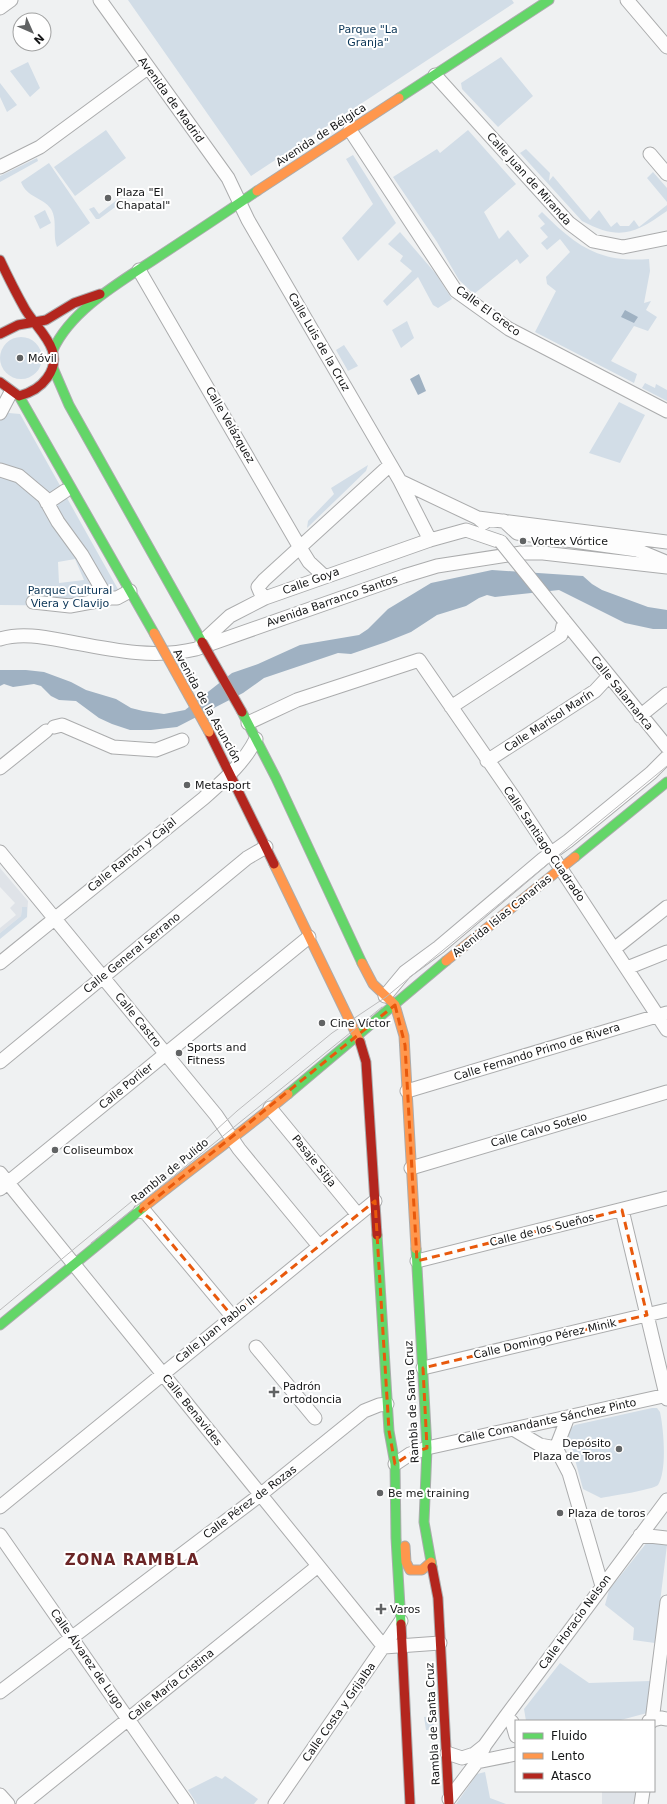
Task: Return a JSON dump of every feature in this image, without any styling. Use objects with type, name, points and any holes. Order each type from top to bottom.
[{"type":"main road","name":"Avenida de Bélgica","points":[[53,350],[60,335],[67,326],[108,291],[549,0]]},
{"type":"main road","points":[[0,260],[34,324],[53,350],[54,368],[69,405],[256,739],[368,976],[373,984],[390,1000]]},
{"type":"main road","name":"Avenida de Bélgica","points":[[0,334],[13,327],[34,324],[50,318],[74,303],[108,291]]},
{"type":"main road","points":[[0,382],[10,394],[28,394],[36,388],[54,368]]},
{"type":"main road","name":"Avenida de la Asunción","points":[[10,394],[130,591],[209,732],[231,774],[356,1037]]},
{"type":"main road","name":"Avenida Islas Canarias","points":[[356,1037],[390,1000],[560,868],[667,782]]},
{"type":"main road","name":"Rambla de Santa Cruz","points":[[390,1000],[404,1036],[427,1448],[424,1522],[436,1583],[449,1801]]},
{"type":"main road","name":"Rambla de Santa Cruz","points":[[356,1037],[366,1062],[387,1404],[394,1464],[397,1517],[396,1538],[410,1804]]},
{"type":"main road","name":"Rambla de Pulido","points":[[0,1325],[356,1037]]},
{"type":"main road","points":[[397,1517],[405,1536],[408,1567],[410,1570],[417,1572],[424,1570],[431,1562]]},
{"type":"street","points":[[0,8],[11,0]]},
{"type":"street","name":"Avenida de Madrid","points":[[100,0],[228,178],[240,203]]},
{"type":"street","points":[[627,0],[667,47]]},
{"type":"street","points":[[0,167],[40,147],[142,72]]},
{"type":"street","name":"Calle Juan de Miranda","points":[[435,75],[569,224],[593,241],[623,247],[667,238]]},
{"type":"street","name":"Calle El Greco","points":[[350,130],[456,291],[509,329],[667,411]]},
{"type":"street","points":[[650,154],[667,174]]},
{"type":"street","name":"Calle Luis de la Cruz","points":[[240,203],[400,481],[430,540]]},
{"type":"street","name":"Calle Velázquez","points":[[140,270],[299,546],[309,562],[324,576]]},
{"type":"street","points":[[0,413],[10,394]]},
{"type":"street","points":[[265,598],[259,591],[258,587],[260,584],[299,546],[390,465]]},
{"type":"street","points":[[0,470],[24,479],[44,497],[61,526],[82,555],[108,599]]},
{"type":"street","points":[[400,481],[472,515],[491,529],[501,542]]},
{"type":"street","points":[[47,503],[65,491]]},
{"type":"street","points":[[472,515],[504,521],[667,542]]},
{"type":"street","points":[[472,515],[466,530],[501,542]]},
{"type":"street","points":[[504,521],[517,533],[637,550],[667,562]]},
{"type":"street","name":"Calle Goya","points":[[202,642],[230,616],[265,598],[430,540],[466,530]]},
{"type":"street","name":"Calle Salamanca","points":[[501,542],[608,677],[667,747]]},
{"type":"street","name":"Avenida Barranco Santos","points":[[0,639],[28,636],[114,650],[163,655],[179,653],[437,566],[500,556],[535,553],[667,567]]},
{"type":"street","points":[[33,602],[70,606],[117,598],[130,591]]},
{"type":"street","points":[[561,634],[563,620]]},
{"type":"street","points":[[451,706],[561,634],[570,634],[578,638]]},
{"type":"street","name":"Calle Santiago Cuadrado","points":[[245,718],[419,660],[517,802],[627,968],[662,1014],[667,1030]]},
{"type":"street","name":"Calle Marisol Marín","points":[[488,761],[595,691],[608,677]]},
{"type":"street","points":[[640,716],[667,694]]},
{"type":"street","points":[[0,768],[50,729],[62,725],[113,747],[156,750],[182,740]]},
{"type":"street","name":"Calle Ramón y Cajal","points":[[0,963],[204,798],[231,774],[247,755],[256,739]]},
{"type":"street","name":"Avenida Islas Canarias","points":[[390,1000],[404,972],[439,947],[651,773],[667,757]]},
{"type":"street","name":"Calle General Serrano","points":[[0,1062],[247,858],[266,847]]},
{"type":"street","name":"Calle Castro","points":[[0,852],[216,1115],[232,1138],[319,1246]]},
{"type":"street","points":[[614,949],[667,908]]},
{"type":"street","name":"Calle Porlier","points":[[3,1182],[165,1054],[309,937]]},
{"type":"street","points":[[627,968],[667,952]]},
{"type":"street","name":"Calle Fernando Primo de Rivera","points":[[408,1091],[662,1014]]},
{"type":"street","name":"Calle Calvo Sotelo","points":[[411,1168],[667,1092]]},
{"type":"street","name":"Pasaje Sitja","points":[[270,1108],[358,1214]]},
{"type":"street","name":"Calle Benavides","points":[[3,1182],[74,1266],[384,1647]]},
{"type":"street","name":"Calle de los Sueños","points":[[417,1261],[667,1198]]},
{"type":"street","name":"Calle Juan Pablo II","points":[[0,1507],[232,1316],[375,1201]]},
{"type":"street","points":[[622,1210],[667,1396]]},
{"type":"street","points":[[140,1211],[146,1213],[232,1316]]},
{"type":"street","name":"Calle Domingo Pérez Minik","points":[[423,1368],[667,1310]]},
{"type":"street","points":[[256,1347],[315,1418]]},
{"type":"street","name":"Calle Comandante Sánchez Pinto","points":[[394,1464],[402,1457],[427,1448],[667,1396]]},
{"type":"street","name":"Calle Pérez de Rozas","points":[[0,1692],[260,1495],[364,1411],[379,1404],[387,1404]]},
{"type":"street","points":[[568,1417],[556,1448],[569,1473],[602,1586]]},
{"type":"street","points":[[513,1429],[540,1445],[556,1448]]},
{"type":"street","name":"Calle Horacio Nelson","points":[[485,1745],[640,1535],[665,1506]]},
{"type":"street","name":"Calle Álvarez de Lugo","points":[[0,1535],[186,1804]]},
{"type":"street","points":[[640,1535],[667,1538]]},
{"type":"street","name":"Calle María Cristina","points":[[23,1804],[318,1566]]},
{"type":"street","points":[[651,1720],[665,1642],[667,1602]]},
{"type":"street","name":"Calle Costa y Grijalba","points":[[275,1804],[384,1647],[401,1620]]},
{"type":"street","points":[[384,1647],[440,1643]]},
{"type":"street","points":[[506,1716],[512,1722],[515,1732]]},
{"type":"street","points":[[655,1720],[667,1719]]},
{"type":"street","points":[[447,1753],[462,1758],[474,1754],[485,1745]]},
{"type":"street","points":[[449,1801],[477,1762],[485,1745]]},
{"type":"street","points":[[477,1762],[515,1754]]},
{"type":"street","points":[[641,1804],[643,1792]]},
{"type":"street","points":[[0,1795],[8,1804]]},
{"type":"highlighted area","points":[[395,1005],[405,1045],[417,1261],[622,1210],[647,1315],[423,1368],[427,1448],[410,1454],[395,1464],[389,1431],[375,1201],[232,1316],[151,1219],[140,1211]]},
{"type":"shaded area","points":[[0,868],[28,901],[27,917],[27,908],[22,907],[21,916],[0,933],[0,928],[16,915],[10,908],[15,903],[0,887]]},
{"type":"shaded area","points":[[602,1792],[636,1792],[634,1804],[602,1804]]},
{"type":"green space","name":"Parque \"La Granja\"","points":[[128,0],[512,0],[514,3],[251,176]]},
{"type":"green space","points":[[501,57],[533,96],[498,127],[462,89],[461,83]]},
{"type":"green space","points":[[28,62],[40,88],[30,97],[10,71]]},
{"type":"green space","points":[[0,83],[17,105],[7,112],[0,97]]},
{"type":"green space","points":[[106,130],[126,158],[75,196],[54,167]]},
{"type":"green space","points":[[468,130],[516,184],[484,212],[499,239],[508,230],[529,256],[520,264],[517,259],[474,294],[459,280],[437,242],[393,177],[437,149],[440,153]]},
{"type":"green space","points":[[526,149],[550,173],[549,181],[553,176],[590,220],[599,210],[611,227],[617,222],[620,226],[629,226],[634,220],[639,227],[667,205],[667,211],[636,230],[617,233],[595,227],[582,221],[520,153]]},
{"type":"green space","points":[[353,155],[396,223],[358,261],[342,238],[373,204],[346,159]]},
{"type":"green space","points":[[37,158],[38,161],[0,182],[0,176]]},
{"type":"green space","points":[[49,163],[90,223],[57,247],[54,218],[51,209],[44,202],[27,191],[21,182]]},
{"type":"green space","points":[[653,172],[667,188],[667,202],[647,178]]},
{"type":"green space","points":[[118,199],[122,202],[99,219],[96,219],[89,209],[94,207],[99,214]]},
{"type":"green space","points":[[45,210],[51,223],[40,229],[34,216]]},
{"type":"green space","points":[[542,212],[566,234],[590,250],[602,255],[616,258],[631,260],[649,259],[650,271],[644,303],[651,301],[646,310],[657,317],[648,331],[634,326],[611,361],[637,374],[634,383],[535,332],[556,291],[547,284],[546,277],[570,252],[560,239],[547,250],[541,243],[548,237],[540,228],[545,224],[538,216]]},
{"type":"green space","points":[[400,232],[436,274],[452,299],[438,308],[433,305],[418,277],[387,306],[383,301],[412,271],[400,261],[403,256],[388,244]]},
{"type":"green space","points":[[407,321],[414,338],[401,348],[392,330]]},
{"type":"green space","points":[[17,337],[25,337],[36,343],[42,354],[42,362],[36,373],[25,379],[17,379],[6,373],[0,362],[0,354],[6,343]]},
{"type":"green space","points":[[344,345],[358,366],[348,371],[336,350]]},
{"type":"green space","points":[[645,383],[655,388],[656,384],[667,390],[667,401],[642,388]]},
{"type":"green space","points":[[619,402],[645,415],[620,463],[589,453]]},
{"type":"green space","name":"Parque Cultural Viera y Clavijo","points":[[0,410],[20,414],[119,591],[113,604],[97,606],[0,605]],"holes":[[[75,559],[84,580],[59,583],[58,562]]]},
{"type":"green space","points":[[368,465],[366,471],[307,528],[308,521],[334,494],[331,488]]},
{"type":"green space","points":[[22,907],[27,907],[27,917],[0,939],[0,933],[21,916]]},
{"type":"green space","name":"Depósito Plaza de Toros","points":[[657,1408],[660,1412],[663,1429],[664,1461],[661,1479],[658,1485],[640,1491],[601,1498],[583,1489],[568,1434],[570,1429],[575,1425]]},
{"type":"green space","points":[[648,1541],[667,1545],[655,1643],[633,1640],[634,1628],[605,1605],[609,1590]]},
{"type":"green space","points":[[560,1663],[589,1683],[650,1681],[647,1713],[621,1720],[526,1720],[524,1709]]},
{"type":"green space","points":[[433,1716],[434,1730],[426,1730],[424,1717]]},
{"type":"green space","points":[[485,1772],[490,1798],[506,1804],[456,1804],[477,1774]]},
{"type":"green space","points":[[216,1776],[222,1779],[225,1776],[258,1799],[254,1804],[197,1804],[188,1790]]},
{"type":"water","points":[[625,310],[638,317],[634,323],[621,317]]},
{"type":"water","points":[[419,374],[426,391],[418,395],[410,379]]},
{"type":"water","points":[[492,570],[583,576],[602,590],[648,607],[667,610],[667,629],[653,629],[625,623],[559,590],[495,597],[487,595],[466,606],[437,615],[411,632],[386,642],[351,654],[338,653],[264,678],[243,693],[177,727],[151,730],[130,730],[112,724],[99,718],[76,701],[59,700],[51,696],[41,686],[34,684],[13,687],[4,684],[0,686],[0,670],[44,672],[71,682],[86,690],[116,699],[131,708],[164,714],[185,710],[232,673],[258,664],[300,645],[359,635],[368,629],[388,609],[431,583]]},
{"type":"tram line","points":[[0,1310],[194,1150],[237,1111],[332,1033],[386,997],[667,766]]},
{"type":"tram line","points":[[91,1243],[382,1007]]},
{"type":"traffic: fast","points":[[399,98],[549,0]]},
{"type":"traffic: fast","points":[[53,350],[73,321],[100,296],[257,191]]},
{"type":"traffic: fast","points":[[53,368],[69,405],[202,642]]},
{"type":"traffic: fast","points":[[19,396],[154,633]]},
{"type":"traffic: fast","points":[[242,712],[276,778],[362,963]]},
{"type":"traffic: fast","points":[[575,857],[667,782]]},
{"type":"traffic: fast","points":[[288,1094],[446,961]]},
{"type":"traffic: fast","points":[[0,1325],[144,1207]]},
{"type":"traffic: fast","points":[[377,1235],[389,1431],[395,1464],[396,1538],[401,1624]]},
{"type":"traffic: fast","points":[[416,1249],[427,1448],[424,1522],[432,1567]]},
{"type":"traffic: slow","points":[[257,191],[399,98]]},
{"type":"traffic: slow","points":[[154,633],[209,732]]},
{"type":"traffic: slow","points":[[446,961],[575,857]]},
{"type":"traffic: slow","points":[[274,864],[360,1042]]},
{"type":"traffic: slow","points":[[362,963],[373,984],[395,1005],[404,1036],[416,1249]]},
{"type":"traffic: slow","points":[[144,1207],[288,1094]]},
{"type":"traffic: slow","points":[[405,1546],[406,1562],[410,1570],[422,1570],[431,1562]]},
{"type":"traffic: jam","points":[[0,260],[25,309],[48,342],[54,359],[52,368],[44,382],[34,390],[27,393],[19,396],[0,382]]},
{"type":"traffic: jam","points":[[0,334],[18,325],[46,320],[74,303],[100,294]]},
{"type":"traffic: jam","points":[[202,642],[242,712]]},
{"type":"traffic: jam","points":[[209,732],[274,864]]},
{"type":"traffic: jam","points":[[360,1042],[366,1062],[377,1235]]},
{"type":"traffic: jam","points":[[432,1567],[438,1598],[449,1804]]},
{"type":"traffic: jam","points":[[401,1624],[410,1804]]},
{"type":"place","name":"Plaza \"El Chapatal\"","points":[[108,198]]},
{"type":"place","name":"Móvil","points":[[20,358]]},
{"type":"place","name":"Vortex Vórtice","points":[[523,541]]},
{"type":"place","name":"Metasport","points":[[187,785]]},
{"type":"place","name":"Cine Víctor","points":[[322,1023]]},
{"type":"place","name":"Sports and Fitness","points":[[179,1053]]},
{"type":"place","name":"Coliseumbox","points":[[55,1150]]},
{"type":"place","name":"Padrón ortodoncia","points":[[274,1392]]},
{"type":"place","name":"Depósito Plaza de Toros","points":[[619,1449]]},
{"type":"place","name":"Be me training","points":[[380,1493]]},
{"type":"place","name":"Plaza de toros","points":[[560,1513]]},
{"type":"place","name":"Varos","points":[[381,1609]]},
{"type":"district","name":"ZONA RAMBLA","points":[[132,1560]]}]
